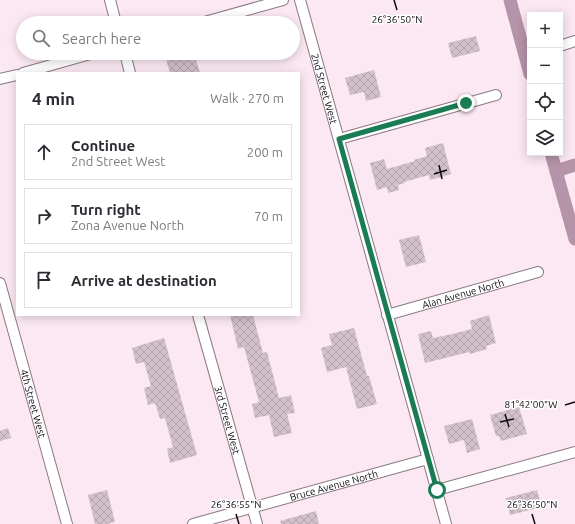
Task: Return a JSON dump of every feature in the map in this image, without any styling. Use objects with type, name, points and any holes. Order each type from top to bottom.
[{"type":"street","points":[[110,0],[114,16]]},
{"type":"street","points":[[226,16],[283,0]]},
{"type":"street","name":"2nd Street West","points":[[300,0],[446,524]]},
{"type":"street","points":[[563,45],[575,41]]},
{"type":"street","points":[[26,72],[69,60]]},
{"type":"street","points":[[127,60],[130,72]]},
{"type":"street","points":[[0,79],[16,74]]},
{"type":"street","points":[[339,139],[496,95]]},
{"type":"street","name":"Alan Avenue North","points":[[388,314],[538,272]]},
{"type":"street","name":"4th Street West","points":[[0,283],[67,524]]},
{"type":"street","name":"3rd Street West","points":[[198,316],[257,524]]},
{"type":"street","points":[[437,490],[575,452]]},
{"type":"street","name":"Bruce Avenue North","points":[[193,524],[428,459]]},
{"type":"building","points":[[476,36],[480,51],[452,58],[448,43]]},
{"type":"building","points":[[166,60],[196,60],[200,72],[170,72]]},
{"type":"building","points":[[374,70],[381,97],[366,101],[364,92],[350,95],[345,78]]},
{"type":"building","points":[[443,143],[451,174],[430,180],[429,175],[404,182],[405,183],[398,185],[399,190],[388,193],[387,187],[377,190],[370,163],[384,159],[387,169],[427,156],[425,148]]},
{"type":"building","points":[[419,235],[426,262],[406,267],[399,240]]},
{"type":"building","points":[[489,315],[496,343],[486,346],[487,349],[470,354],[469,352],[425,363],[418,334],[431,331],[433,338],[472,329],[470,321]]},
{"type":"building","points":[[230,316],[253,316],[263,353],[267,352],[279,398],[291,395],[295,413],[287,414],[292,433],[274,437],[269,415],[255,418],[252,404],[259,402],[244,347],[238,349]]},
{"type":"building","points":[[354,328],[367,376],[369,376],[377,404],[357,409],[346,367],[327,372],[321,348],[332,345],[329,334]]},
{"type":"building","points":[[164,338],[197,455],[170,463],[167,449],[173,447],[165,418],[160,419],[155,403],[148,405],[144,388],[151,386],[144,362],[136,364],[132,348]]},
{"type":"building","points":[[519,407],[527,434],[501,441],[499,436],[496,436],[490,415]]},
{"type":"building","points":[[472,419],[480,449],[467,453],[464,440],[449,444],[444,426]]},
{"type":"building","points":[[8,428],[11,438],[0,441],[0,431]]},
{"type":"building","points":[[107,490],[115,522],[95,524],[88,495]]},
{"type":"building","points":[[537,490],[542,507],[510,515],[506,498]]},
{"type":"building","points":[[316,511],[319,524],[281,524],[280,521]]},
{"type":"waterway","points":[[510,0],[527,63]]},
{"type":"waterway","points":[[552,156],[575,239]]},
{"type":"waterway","points":[[556,171],[575,165]]},
{"type":"route","points":[[437,490],[339,139],[466,103]]}]
